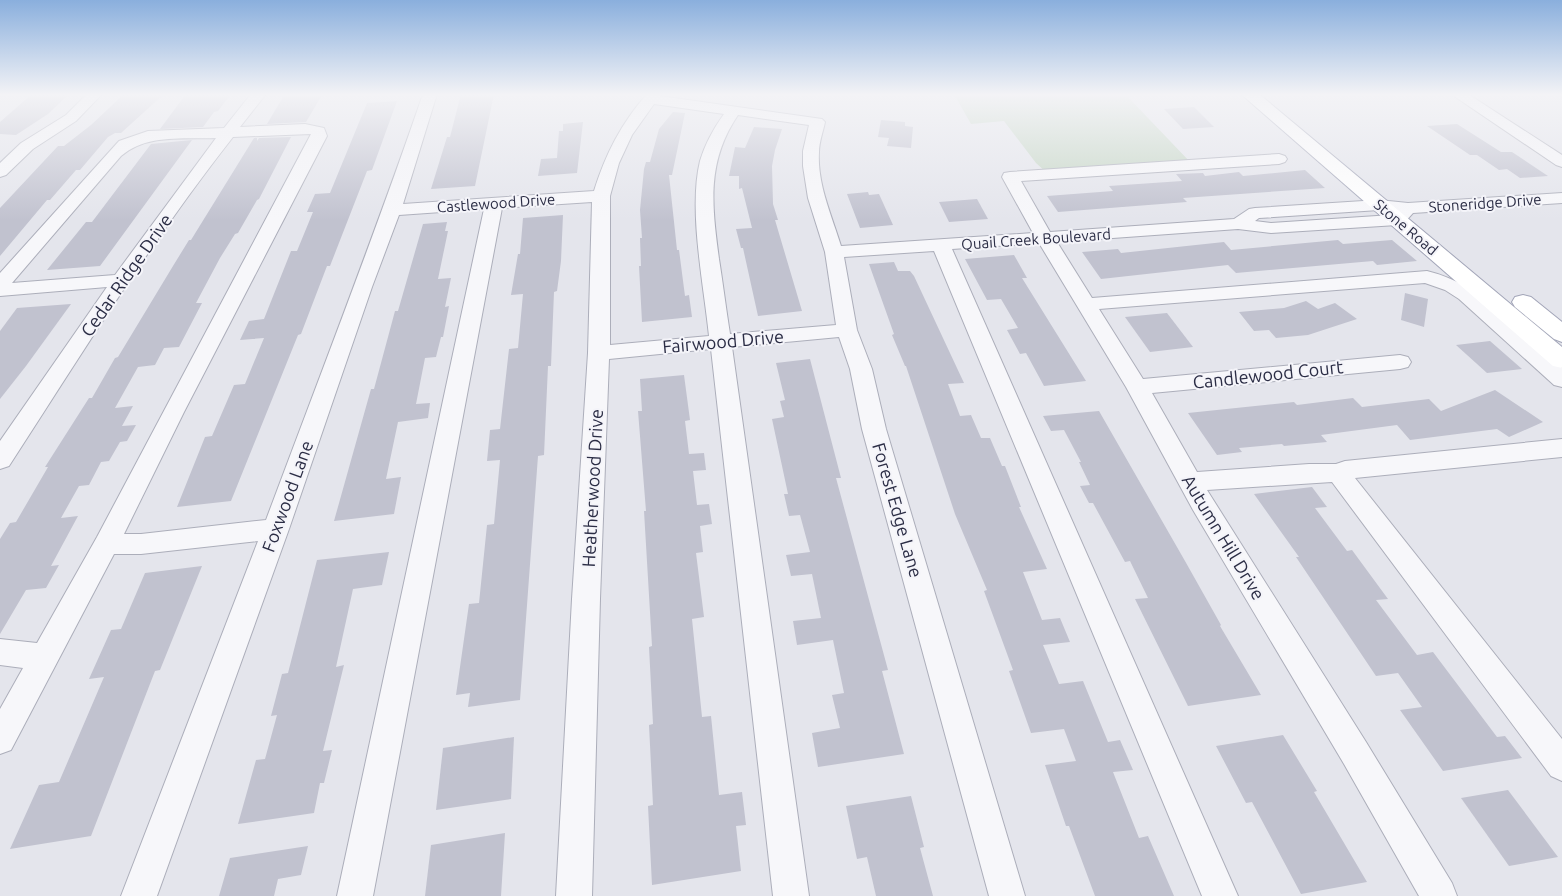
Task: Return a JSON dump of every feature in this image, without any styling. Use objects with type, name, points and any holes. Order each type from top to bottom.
[{"type":"main road","name":"Stone Road","points":[[1298,136],[1379,205],[1403,214],[1562,334]]},
{"type":"main road","name":"Stone Road","points":[[1318,136],[1562,360]]},
{"type":"street","points":[[0,172],[27,146],[43,136]]},
{"type":"street","points":[[0,285],[115,153],[125,144],[153,136]]},
{"type":"street","name":"Cedar Ridge Drive","points":[[0,460],[121,280],[207,159],[227,136]]},
{"type":"street","points":[[0,739],[106,544],[173,412],[319,136]]},
{"type":"street","name":"Foxwood Lane","points":[[139,896],[276,529],[362,287],[392,210],[416,136]]},
{"type":"street","name":"Heatherwood Drive","points":[[574,896],[586,599],[599,352],[601,196],[611,163],[624,136]]},
{"type":"street","points":[[716,136],[707,160],[705,179],[706,220],[792,896]]},
{"type":"street","name":"Forest Edge Lane","points":[[815,136],[810,166],[817,198],[834,252],[847,330],[861,369],[874,429],[1007,896]]},
{"type":"street","points":[[1522,136],[1562,162]]},
{"type":"street","name":"Autumn Hill Drive","points":[[1279,159],[1010,177],[1136,387],[1190,482],[1355,753],[1439,896]]},
{"type":"street","name":"Castlewood Drive","points":[[392,210],[601,196]]},
{"type":"street","name":"Stoneridge Drive","points":[[1403,214],[1562,198]]},
{"type":"street","points":[[356,896],[494,204]]},
{"type":"street","name":"Quail Creek Boulevard","points":[[1238,224],[1255,213],[1379,205]]},
{"type":"street","name":"Quail Creek Boulevard","points":[[834,252],[1238,224],[1271,228],[1403,214]]},
{"type":"street","points":[[941,245],[1220,896]]},
{"type":"street","points":[[1086,304],[1427,277],[1445,283],[1466,295],[1562,380]]},
{"type":"street","points":[[0,290],[121,280]]},
{"type":"street","name":"Fairwood Drive","points":[[599,352],[847,330]]},
{"type":"street","name":"Candlewood Court","points":[[1136,387],[1400,362]]},
{"type":"street","points":[[1190,482],[1309,473],[1341,474],[1345,470],[1562,448]]},
{"type":"street","points":[[1341,474],[1562,764]]},
{"type":"street","points":[[106,544],[141,544],[276,529]]},
{"type":"street","points":[[0,652],[45,657]]},
{"type":"green space","points":[[1015,136],[1165,136],[1192,164],[1047,173],[1036,163]]},
{"type":"building","points":[[77,136],[110,136],[80,170],[76,170],[50,200],[47,200],[0,256],[0,208],[58,146],[64,146]]},
{"type":"building","points":[[354,136],[384,136],[372,170],[367,171],[330,266],[327,266],[301,334],[298,335],[231,501],[177,507],[205,437],[212,436],[234,385],[245,384],[264,338],[240,340],[249,321],[264,319],[291,251],[297,251],[313,212],[307,212],[315,194],[330,193]]},
{"type":"building","points":[[485,136],[475,186],[431,189],[447,137]]},
{"type":"building","points":[[559,136],[581,136],[577,173],[538,176],[541,159],[557,158]]},
{"type":"building","points":[[657,136],[680,136],[672,175],[669,175],[677,250],[679,250],[685,296],[689,295],[692,317],[642,322],[639,266],[641,266],[640,238],[642,238],[640,210],[644,169],[646,162],[650,162]]},
{"type":"building","points":[[750,136],[780,136],[772,166],[773,204],[778,220],[775,220],[802,311],[758,316],[743,248],[741,248],[736,229],[752,228],[742,188],[739,189],[739,176],[729,176],[735,147],[745,148]]},
{"type":"building","points":[[912,136],[911,148],[887,146],[889,138],[878,137]]},
{"type":"building","points":[[1442,136],[1476,136],[1501,152],[1512,152],[1548,176],[1520,178],[1507,169],[1499,170],[1477,155],[1470,155]]},
{"type":"building","points":[[291,137],[259,199],[220,258],[196,303],[202,303],[179,347],[164,348],[155,365],[138,367],[115,408],[133,406],[122,426],[136,425],[127,441],[120,442],[109,461],[101,462],[89,485],[79,486],[61,518],[78,516],[51,566],[59,565],[46,588],[26,590],[0,634],[0,539],[10,523],[16,522],[48,467],[45,467],[89,398],[92,398],[115,358],[118,357],[254,138],[257,138],[257,141],[259,138]]},
{"type":"building","points":[[192,140],[100,266],[47,270],[86,222],[92,222],[151,144]]},
{"type":"building","points":[[1305,170],[1325,188],[1183,198],[1187,202],[1058,212],[1047,196],[1113,191],[1109,186],[1182,181],[1176,174],[1203,173],[1205,176],[1239,172],[1243,176]]},
{"type":"building","points":[[868,192],[869,195],[879,194],[893,225],[860,228],[847,194]]},
{"type":"building","points":[[977,199],[988,219],[949,222],[939,202]]},
{"type":"building","points":[[563,215],[561,261],[557,291],[554,292],[551,366],[548,366],[544,455],[538,456],[520,700],[468,707],[470,693],[456,695],[469,604],[479,603],[487,525],[494,524],[500,460],[487,461],[490,430],[500,429],[509,349],[518,348],[523,294],[511,295],[518,254],[520,254],[523,218]]},
{"type":"building","points":[[447,222],[445,231],[448,231],[438,279],[451,278],[445,307],[449,306],[443,337],[441,337],[436,357],[425,358],[416,404],[430,403],[428,418],[398,422],[386,479],[401,477],[394,514],[334,521],[371,389],[374,389],[395,311],[398,311],[423,224]]},
{"type":"building","points":[[1338,240],[1343,244],[1392,240],[1417,261],[1377,265],[1373,261],[1236,273],[1228,265],[1101,279],[1082,252],[1118,249],[1121,253],[1224,242],[1231,250]]},
{"type":"building","points":[[1014,255],[1027,278],[1022,278],[1086,381],[1044,386],[1026,353],[1020,354],[1007,330],[1018,328],[1001,299],[987,300],[965,259]]},
{"type":"building","points":[[894,262],[898,271],[910,271],[914,276],[964,383],[948,384],[960,416],[971,415],[981,438],[990,438],[1002,466],[1005,466],[1021,507],[1019,507],[1047,569],[1023,572],[1042,620],[1060,618],[1070,642],[1043,645],[1059,684],[1083,681],[1108,742],[1120,740],[1133,770],[1113,772],[1139,838],[1148,836],[1174,896],[1095,896],[1069,826],[1066,826],[1045,765],[1076,761],[1064,729],[1031,733],[1009,671],[1013,670],[984,591],[987,590],[955,514],[906,366],[892,335],[894,334],[869,264]]},
{"type":"building","points":[[1405,293],[1428,299],[1424,327],[1401,320]]},
{"type":"building","points":[[1306,301],[1318,309],[1335,303],[1357,319],[1308,335],[1276,338],[1269,330],[1254,331],[1239,312],[1284,308]]},
{"type":"building","points":[[71,304],[0,399],[0,331],[17,308]]},
{"type":"building","points":[[1167,313],[1193,347],[1150,352],[1125,317]]},
{"type":"building","points":[[1490,341],[1522,369],[1487,373],[1456,345]]},
{"type":"building","points":[[810,359],[841,478],[836,478],[888,670],[882,671],[904,754],[818,767],[812,733],[840,728],[832,695],[844,693],[833,640],[797,645],[793,621],[821,618],[812,574],[791,576],[786,555],[810,552],[800,515],[789,516],[784,494],[788,494],[772,419],[784,417],[780,401],[785,400],[776,363]]},
{"type":"building","points":[[684,375],[690,420],[685,421],[689,454],[704,453],[706,470],[693,471],[697,505],[709,504],[712,524],[700,526],[703,552],[696,553],[704,617],[692,619],[702,717],[711,716],[719,795],[742,792],[746,825],[736,826],[741,871],[652,885],[648,806],[653,805],[649,725],[653,724],[649,647],[652,646],[644,511],[646,511],[638,411],[642,411],[640,379]]},
{"type":"building","points":[[1495,390],[1543,422],[1509,437],[1497,429],[1410,440],[1397,425],[1321,435],[1327,442],[1239,448],[1242,452],[1217,455],[1188,413],[1294,402],[1297,405],[1353,398],[1362,407],[1429,399],[1441,411]]},
{"type":"building","points":[[1099,411],[1261,695],[1188,706],[1135,599],[1148,598],[1130,561],[1125,562],[1093,503],[1089,503],[1080,486],[1090,485],[1079,462],[1081,462],[1064,430],[1051,431],[1043,416]]},
{"type":"building","points":[[1312,487],[1327,507],[1315,508],[1347,551],[1352,550],[1388,599],[1376,600],[1417,655],[1433,652],[1497,737],[1505,736],[1522,758],[1443,771],[1400,710],[1422,707],[1398,673],[1376,676],[1296,557],[1299,557],[1254,494]]},
{"type":"building","points":[[389,552],[382,585],[353,589],[336,667],[344,665],[323,751],[332,750],[324,783],[320,783],[314,813],[238,824],[256,760],[265,759],[277,715],[271,716],[282,674],[288,673],[317,560]]},
{"type":"building","points":[[202,566],[160,670],[155,671],[91,836],[10,849],[39,785],[59,782],[104,677],[89,679],[111,630],[121,629],[145,573]]},
{"type":"building","points":[[1283,735],[1317,791],[1314,792],[1367,882],[1301,894],[1252,802],[1246,803],[1216,746]]},
{"type":"building","points":[[514,737],[511,799],[436,810],[443,748]]},
{"type":"building","points":[[1508,790],[1558,857],[1509,866],[1461,798]]},
{"type":"building","points":[[911,796],[924,847],[920,848],[933,896],[876,896],[867,857],[857,859],[846,806]]},
{"type":"building","points":[[505,833],[501,896],[425,896],[431,845]]},
{"type":"building","points":[[308,846],[301,875],[278,879],[274,896],[219,896],[230,858]]}]
